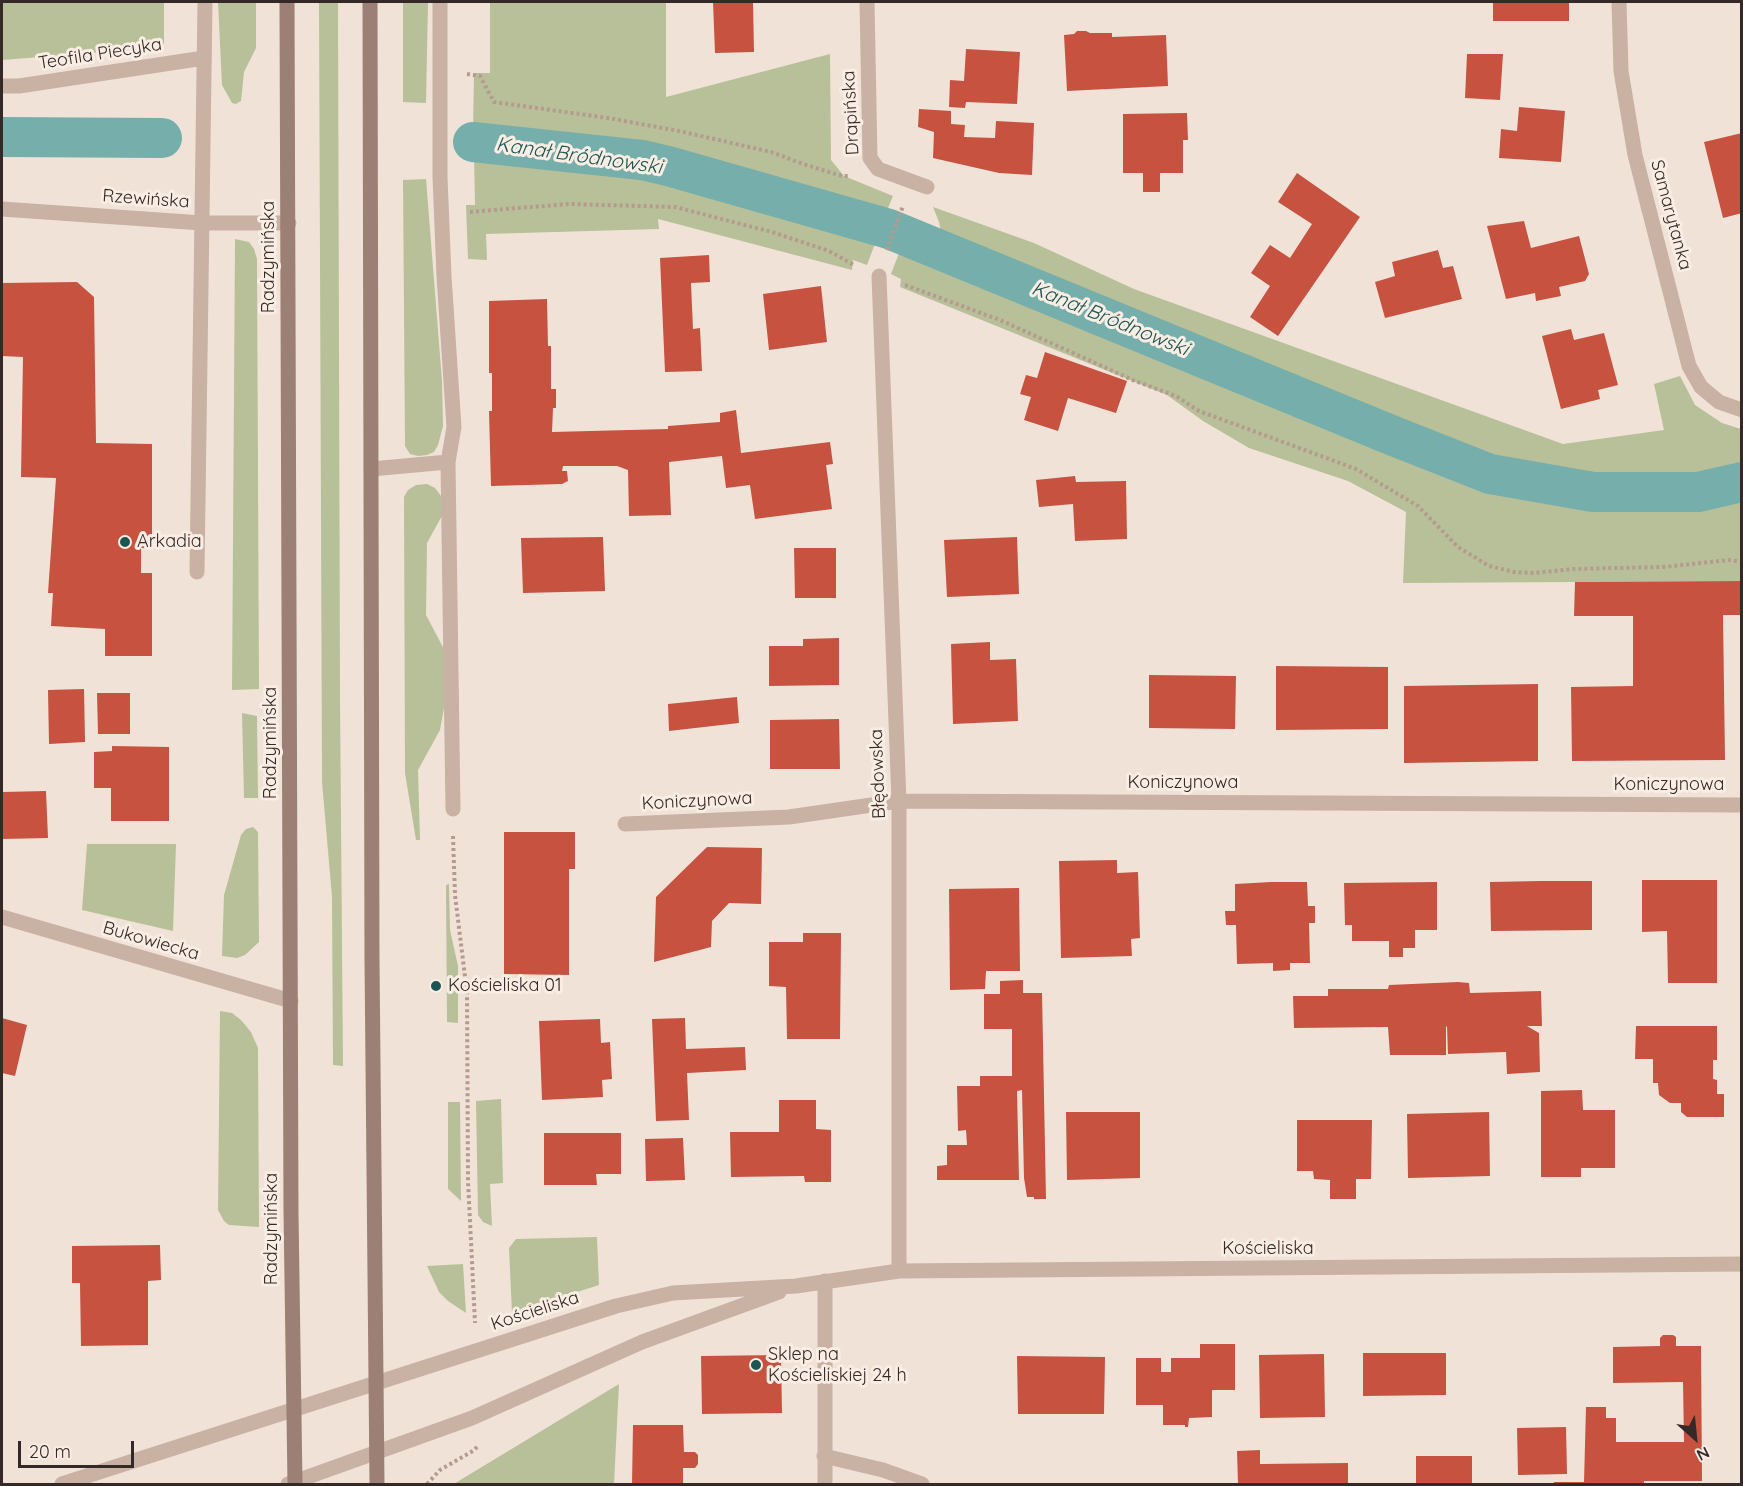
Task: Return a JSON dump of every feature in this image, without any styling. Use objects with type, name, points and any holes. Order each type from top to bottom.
[{"type":"main road","name":"Radzymińska","points":[[287,2],[293,1484]]},
{"type":"main road","points":[[370,2],[372,984],[377,1485]]},
{"type":"street","points":[[197,572],[205,2]]},
{"type":"street","points":[[440,2],[441,199],[454,427],[448,462],[453,809]]},
{"type":"street","name":"Drapińska","points":[[867,2],[870,158],[878,169],[927,188]]},
{"type":"street","name":"Samarytanka","points":[[1619,2],[1621,71],[1635,155],[1689,366],[1701,387],[1719,402],[1742,410]]},
{"type":"street","name":"Teofila Piecyka","points":[[2,86],[19,86],[204,58]]},
{"type":"street","name":"Rzewińska","points":[[2,209],[202,223],[289,223]]},
{"type":"street","name":"Błędowska","points":[[879,276],[899,801],[899,1271]]},
{"type":"street","points":[[371,469],[448,462]]},
{"type":"street","name":"Koniczynowa","points":[[625,824],[789,817],[899,801],[1742,805]]},
{"type":"street","name":"Bukowiecka","points":[[2,917],[291,1001]]},
{"type":"street","name":"Kościeliska","points":[[62,1485],[616,1306],[658,1295],[796,1286],[899,1271],[1742,1264]]},
{"type":"street","points":[[825,1281],[825,1485]]},
{"type":"street","name":"Kościeliska","points":[[293,1484],[504,1405],[642,1342],[796,1286]]},
{"type":"street","points":[[824,1456],[884,1470],[922,1485]]},
{"type":"path","points":[[460,73],[480,76],[494,102],[608,118],[679,131],[771,152],[842,176],[856,176]]},
{"type":"path","points":[[883,260],[905,201]]},
{"type":"path","points":[[463,212],[568,204],[675,207],[772,232],[829,251],[840,257]]},
{"type":"path","points":[[907,286],[1000,320],[1136,381],[1176,396],[1200,411],[1356,469],[1418,506],[1458,548],[1489,566],[1514,572],[1534,573],[1573,569],[1663,567],[1730,560],[1742,562]]},
{"type":"path","points":[[453,809],[454,895],[468,993],[468,1181],[475,1318]]},
{"type":"path","points":[[427,1485],[440,1470],[473,1451],[480,1443]]},
{"type":"green space","points":[[2,2],[164,2],[164,44],[142,49],[2,60]]},
{"type":"green space","points":[[218,2],[256,2],[256,48],[244,72],[241,101],[236,104],[232,103],[222,85]]},
{"type":"green space","points":[[319,2],[338,2],[343,1066],[333,1065],[332,897],[322,782]]},
{"type":"green space","points":[[403,2],[428,2],[426,103],[403,102]]},
{"type":"green space","points":[[490,2],[666,2],[666,97],[830,54],[831,160],[844,176],[893,196],[884,218],[748,170],[647,147],[524,133],[473,131],[474,73],[490,73]]},
{"type":"green space","points":[[474,155],[647,174],[791,212],[876,241],[867,265],[853,260],[852,270],[658,219],[659,229],[486,234],[487,260],[468,259],[466,205],[475,205]]},
{"type":"green space","points":[[426,179],[442,381],[443,426],[434,452],[418,456],[410,454],[405,446],[403,180]]},
{"type":"green space","points":[[933,207],[1034,243],[1134,289],[1563,444],[1664,430],[1654,384],[1680,376],[1695,405],[1722,423],[1741,429],[1741,472],[1709,478],[1622,482],[1501,464],[1331,399],[942,238]]},
{"type":"green space","points":[[235,239],[249,242],[257,259],[259,689],[232,690]]},
{"type":"green space","points":[[901,248],[1233,387],[1475,483],[1589,504],[1662,507],[1708,504],[1741,498],[1741,581],[1403,583],[1406,512],[1348,481],[1249,448],[1203,421],[1167,395],[900,287],[901,279],[891,274]]},
{"type":"green space","points":[[427,484],[435,488],[441,496],[443,514],[427,543],[426,615],[445,651],[444,708],[440,730],[418,770],[420,840],[416,840],[405,773],[404,497],[408,490],[416,485]]},
{"type":"green space","points":[[242,713],[257,716],[258,798],[244,798]]},
{"type":"green space","points":[[253,827],[258,832],[259,942],[245,955],[237,958],[222,956],[224,895],[241,835],[246,829]]},
{"type":"green space","points":[[87,844],[176,844],[173,931],[82,910]]},
{"type":"green space","points":[[449,884],[450,930],[458,966],[458,1023],[447,1022],[446,885]]},
{"type":"green space","points":[[220,1011],[232,1013],[241,1020],[251,1032],[258,1048],[259,1227],[229,1225],[218,1210]]},
{"type":"green space","points":[[501,1099],[503,1183],[490,1184],[492,1226],[483,1222],[478,1215],[476,1101]]},
{"type":"green space","points":[[448,1102],[460,1102],[461,1201],[448,1189]]},
{"type":"green space","points":[[597,1237],[599,1285],[512,1313],[509,1248],[516,1239]]},
{"type":"green space","points":[[463,1264],[466,1313],[439,1292],[427,1266]]},
{"type":"green space","points":[[619,1384],[614,1484],[454,1484],[457,1482]]},
{"type":"building","points":[[713,2],[753,2],[754,52],[715,53]]},
{"type":"building","points":[[1493,2],[1569,2],[1569,21],[1493,21]]},
{"type":"building","points":[[1077,31],[1112,33],[1112,37],[1166,35],[1168,86],[1067,91],[1064,35],[1074,34]]},
{"type":"building","points":[[966,49],[1020,52],[1017,104],[966,102],[965,108],[949,107],[950,80],[964,81]]},
{"type":"building","points":[[1467,54],[1503,54],[1500,100],[1465,98]]},
{"type":"building","points":[[1519,107],[1565,111],[1561,162],[1499,158],[1501,129],[1517,131]]},
{"type":"building","points":[[919,109],[951,111],[951,124],[965,125],[964,137],[995,138],[996,121],[1034,123],[1032,175],[999,173],[933,158],[934,132],[918,127]]},
{"type":"building","points":[[1187,113],[1188,140],[1183,140],[1183,173],[1160,173],[1160,192],[1143,192],[1143,173],[1123,173],[1123,114]]},
{"type":"building","points":[[1742,133],[1742,213],[1723,218],[1704,142]]},
{"type":"building","points":[[1297,173],[1360,217],[1278,336],[1250,317],[1270,286],[1251,273],[1270,245],[1290,258],[1312,224],[1278,202]]},
{"type":"building","points":[[1524,221],[1531,248],[1579,236],[1589,274],[1585,281],[1559,287],[1561,296],[1536,301],[1535,293],[1506,299],[1487,226]]},
{"type":"building","points":[[1438,250],[1443,268],[1453,266],[1462,299],[1385,318],[1375,282],[1395,276],[1392,262]]},
{"type":"building","points":[[709,255],[710,282],[691,283],[693,329],[700,328],[702,371],[665,372],[660,258]]},
{"type":"building","points":[[77,282],[94,297],[96,443],[152,444],[152,548],[141,548],[141,573],[152,573],[152,656],[105,656],[105,629],[51,626],[53,593],[48,593],[56,478],[21,477],[23,357],[2,356],[2,283]]},
{"type":"building","points":[[821,286],[827,342],[769,350],[763,294]]},
{"type":"building","points":[[547,299],[548,346],[551,346],[551,389],[556,389],[552,432],[668,429],[668,426],[720,422],[720,413],[736,410],[741,453],[830,442],[833,464],[826,465],[832,509],[755,519],[750,485],[726,488],[722,456],[669,462],[671,515],[629,516],[628,470],[617,466],[563,466],[562,471],[567,471],[568,481],[562,484],[491,486],[489,411],[492,411],[492,373],[489,373],[489,301]]},
{"type":"building","points":[[1571,329],[1574,340],[1604,333],[1618,385],[1598,390],[1600,399],[1561,409],[1542,336]]},
{"type":"building","points":[[1045,352],[1127,381],[1116,413],[1068,398],[1058,431],[1024,420],[1031,397],[1020,394],[1026,375],[1037,378]]},
{"type":"building","points":[[1075,476],[1076,482],[1126,481],[1127,539],[1075,541],[1073,504],[1039,507],[1036,480]]},
{"type":"building","points":[[603,537],[605,591],[523,593],[521,538]]},
{"type":"building","points":[[1017,537],[1019,594],[947,597],[944,540]]},
{"type":"building","points":[[794,548],[836,548],[836,598],[795,598]]},
{"type":"building","points":[[1742,581],[1742,615],[1723,615],[1725,760],[1572,761],[1571,687],[1633,686],[1633,616],[1574,616],[1575,582]]},
{"type":"building","points":[[839,638],[839,685],[769,686],[769,646],[803,646],[803,639]]},
{"type":"building","points":[[990,642],[990,660],[1016,659],[1018,721],[953,724],[951,644]]},
{"type":"building","points":[[1276,666],[1388,667],[1388,729],[1276,730]]},
{"type":"building","points":[[1149,675],[1236,676],[1235,729],[1149,728]]},
{"type":"building","points":[[1538,684],[1538,761],[1404,763],[1404,686]]},
{"type":"building","points":[[84,689],[85,742],[49,744],[48,690]]},
{"type":"building","points":[[97,693],[130,693],[130,734],[98,734]]},
{"type":"building","points":[[737,697],[739,723],[669,731],[668,704]]},
{"type":"building","points":[[839,719],[840,769],[770,769],[770,720]]},
{"type":"building","points":[[112,746],[169,747],[169,821],[111,821],[111,788],[94,788],[94,752],[112,751]]},
{"type":"building","points":[[46,791],[48,838],[2,839],[2,792]]},
{"type":"building","points":[[504,832],[575,832],[575,869],[569,869],[569,975],[504,974]]},
{"type":"building","points":[[707,847],[762,848],[761,904],[729,903],[712,921],[711,947],[654,962],[656,897]]},
{"type":"building","points":[[1117,860],[1117,873],[1138,872],[1140,938],[1131,939],[1132,956],[1061,958],[1059,861]]},
{"type":"building","points":[[1642,880],[1717,880],[1717,983],[1668,983],[1667,931],[1642,932]]},
{"type":"building","points":[[1592,881],[1592,930],[1491,931],[1490,882]]},
{"type":"building","points":[[1307,882],[1308,906],[1315,906],[1315,923],[1309,923],[1310,963],[1290,963],[1290,970],[1273,971],[1273,963],[1237,964],[1236,925],[1226,925],[1225,911],[1235,911],[1235,884]]},
{"type":"building","points":[[1437,882],[1437,930],[1415,930],[1415,948],[1403,948],[1403,957],[1389,957],[1389,941],[1352,941],[1352,925],[1345,925],[1344,883]]},
{"type":"building","points":[[1019,888],[1020,971],[986,971],[985,989],[950,990],[949,889]]},
{"type":"building","points":[[803,933],[841,933],[840,1039],[787,1039],[786,987],[769,986],[769,942],[803,942]]},
{"type":"building","points":[[1023,980],[1023,993],[1042,993],[1046,1199],[1027,1197],[1024,1178],[1022,1090],[1017,1091],[1019,1180],[937,1180],[937,1166],[947,1165],[947,1145],[967,1145],[966,1130],[958,1131],[957,1086],[980,1086],[980,1076],[1012,1076],[1012,1029],[984,1029],[984,994],[1000,994],[1000,981]]},
{"type":"building","points":[[1469,983],[1470,993],[1541,991],[1542,1026],[1527,1026],[1539,1033],[1540,1072],[1507,1074],[1506,1052],[1448,1054],[1447,1026],[1446,1055],[1390,1055],[1388,1027],[1294,1028],[1293,996],[1328,996],[1328,989],[1388,989],[1389,985]]},
{"type":"building","points":[[2,1018],[27,1025],[15,1076],[2,1073]]},
{"type":"building","points":[[685,1018],[686,1049],[745,1047],[746,1070],[687,1073],[689,1120],[656,1121],[652,1019]]},
{"type":"building","points":[[600,1019],[601,1043],[610,1042],[612,1079],[602,1080],[603,1097],[542,1100],[539,1021]]},
{"type":"building","points":[[1636,1026],[1717,1026],[1717,1060],[1713,1060],[1713,1079],[1717,1080],[1717,1094],[1724,1094],[1724,1117],[1687,1117],[1681,1112],[1681,1103],[1670,1103],[1659,1095],[1658,1083],[1653,1083],[1653,1059],[1635,1059]]},
{"type":"building","points":[[1582,1090],[1583,1110],[1615,1110],[1615,1168],[1581,1168],[1581,1177],[1541,1177],[1541,1091]]},
{"type":"building","points":[[779,1100],[816,1100],[816,1129],[831,1130],[831,1182],[805,1182],[804,1176],[731,1177],[730,1132],[779,1132]]},
{"type":"building","points":[[1066,1112],[1140,1112],[1140,1178],[1067,1180]]},
{"type":"building","points":[[1489,1112],[1490,1176],[1408,1178],[1407,1114]]},
{"type":"building","points":[[1297,1120],[1372,1120],[1371,1179],[1356,1179],[1356,1199],[1330,1199],[1330,1180],[1314,1179],[1313,1171],[1297,1171]]},
{"type":"building","points":[[544,1133],[621,1133],[621,1174],[596,1174],[597,1185],[544,1185]]},
{"type":"building","points":[[683,1138],[685,1180],[646,1181],[645,1139]]},
{"type":"building","points":[[160,1245],[161,1280],[148,1281],[148,1345],[81,1346],[80,1283],[72,1283],[72,1246]]},
{"type":"building","points":[[1663,1335],[1676,1337],[1676,1346],[1701,1346],[1702,1481],[1644,1481],[1644,1484],[1554,1484],[1554,1482],[1584,1482],[1586,1407],[1606,1407],[1606,1418],[1616,1418],[1616,1442],[1684,1442],[1683,1382],[1613,1383],[1613,1347],[1660,1346],[1660,1338]]},
{"type":"building","points":[[1200,1344],[1235,1344],[1235,1390],[1212,1390],[1212,1417],[1189,1418],[1188,1427],[1163,1425],[1163,1405],[1136,1405],[1136,1358],[1161,1358],[1161,1372],[1171,1372],[1171,1358],[1200,1358]]},
{"type":"building","points":[[1363,1353],[1446,1353],[1446,1395],[1363,1396]]},
{"type":"building","points":[[1324,1354],[1325,1417],[1260,1418],[1259,1355]]},
{"type":"building","points":[[781,1355],[782,1413],[702,1414],[701,1356]]},
{"type":"building","points":[[1017,1356],[1105,1357],[1104,1414],[1018,1414]]},
{"type":"building","points":[[633,1425],[683,1425],[684,1452],[695,1452],[698,1455],[698,1464],[695,1468],[683,1468],[683,1484],[632,1484]]},
{"type":"building","points":[[1566,1427],[1567,1474],[1518,1475],[1517,1428]]},
{"type":"building","points":[[1260,1450],[1260,1464],[1348,1463],[1348,1484],[1238,1484],[1237,1451]]},
{"type":"building","points":[[1416,1456],[1472,1456],[1472,1484],[1416,1484]]},
{"type":"waterway","name":"Kanał Bródnowski","points":[[2,137],[162,138]]},
{"type":"waterway","name":"Kanał Bródnowski","points":[[473,142],[642,160],[889,229],[1490,474],[1593,492],[1698,492],[1742,482]]},
{"type":"place","name":"Arkadia","points":[[125,542]]},
{"type":"place","name":"Kościeliska 01","points":[[436,986]]},
{"type":"place","name":"Sklep na Kościeliskiej 24 h","points":[[756,1365]]}]
